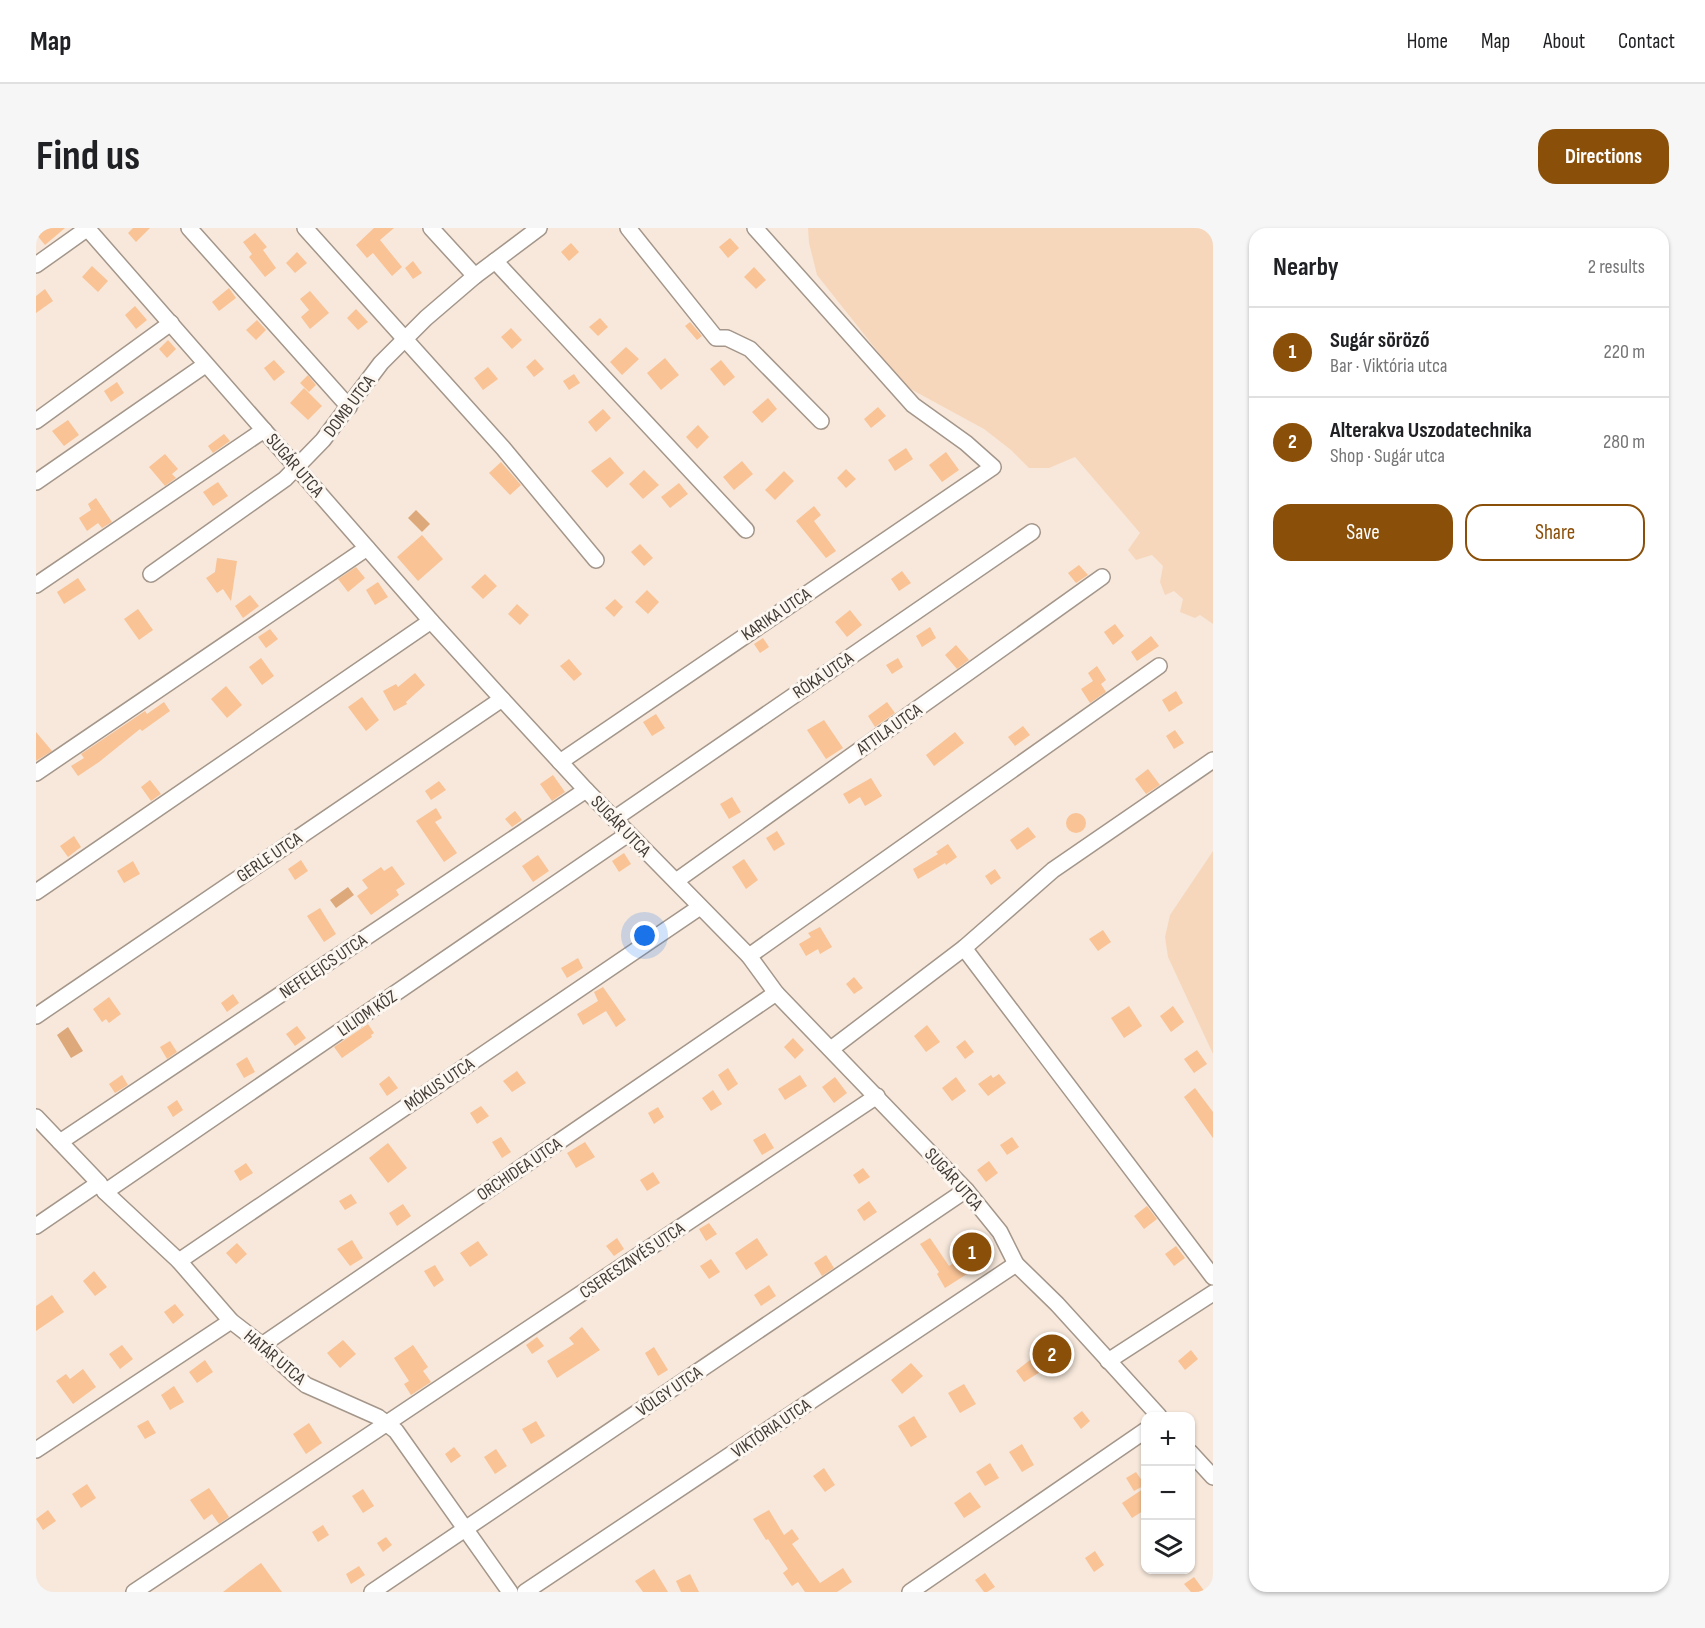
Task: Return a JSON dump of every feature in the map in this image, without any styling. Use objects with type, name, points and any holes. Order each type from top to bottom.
[{"type":"street","points":[[36,265],[87,228]]},
{"type":"street","name":"SUGÁR UTCA","points":[[87,228],[366,548],[502,699],[628,834],[749,956],[776,993],[966,1190],[1000,1232],[1016,1264],[1057,1304],[1155,1412]]},
{"type":"street","points":[[189,228],[349,407]]},
{"type":"street","points":[[305,228],[502,448],[596,560]]},
{"type":"street","points":[[431,228],[476,276]]},
{"type":"street","name":"DOMB UTCA","points":[[151,574],[285,479],[323,440],[381,363],[426,318],[539,228]]},
{"type":"street","points":[[628,228],[716,339],[727,338],[750,350],[821,421]]},
{"type":"street","name":"KARIKA UTCA","points":[[560,762],[993,467],[966,443],[913,405],[755,228]]},
{"type":"street","points":[[495,261],[746,530]]},
{"type":"street","points":[[36,421],[171,323]]},
{"type":"street","points":[[36,482],[205,365]]},
{"type":"street","points":[[36,585],[264,430]]},
{"type":"street","name":"RÓKA UTCA","points":[[614,819],[1032,532]]},
{"type":"street","points":[[36,773],[366,548]]},
{"type":"street","name":"ATTILA UTCA","points":[[676,881],[1102,577]]},
{"type":"street","points":[[36,892],[431,621]]},
{"type":"street","points":[[749,956],[1159,666]]},
{"type":"street","name":"GERLE UTCA","points":[[36,1016],[502,699]]},
{"type":"street","points":[[831,1049],[964,948],[1053,870],[1213,760]]},
{"type":"street","name":"NEFELEJCS UTCA","points":[[60,1142],[586,790]]},
{"type":"street","name":"LILIOM KÖZ","points":[[36,1226],[102,1188],[628,834]]},
{"type":"street","name":"MÓKUS UTCA","points":[[179,1261],[700,907]]},
{"type":"street","points":[[964,948],[1213,1277]]},
{"type":"street","name":"ORCHIDEA UTCA","points":[[262,1345],[776,993]]},
{"type":"street","name":"CSERESZNYÉS UTCA","points":[[134,1592],[877,1096]]},
{"type":"street","name":"HATÁR UTCA","points":[[36,1117],[102,1188],[179,1261],[231,1321],[262,1345],[306,1385],[378,1417],[396,1431],[510,1592]]},
{"type":"street","name":"VÖLGY UTCA","points":[[372,1592],[966,1190]]},
{"type":"street","name":"VIKTÓRIA UTCA","points":[[525,1592],[1016,1264]]},
{"type":"street","points":[[1108,1361],[1213,1293]]},
{"type":"street","points":[[36,1450],[231,1321]]},
{"type":"street","points":[[910,1592],[1141,1433]]},
{"type":"street","points":[[1195,1457],[1213,1477]]},
{"type":"shaded area","points":[[808,228],[1213,228],[1213,624],[1200,615],[1195,618],[1180,612],[1183,599],[1174,591],[1165,595],[1160,582],[1163,566],[1152,555],[1136,560],[1128,550],[1140,533],[1075,457],[1049,468],[1029,468],[1011,450],[984,429],[905,386],[817,275],[809,243]]},
{"type":"shaded area","points":[[416,510],[430,524],[422,532],[408,518]]},
{"type":"shaded area","points":[[1213,851],[1213,1054],[1168,957],[1165,937],[1170,915]]},
{"type":"shaded area","points":[[348,887],[354,895],[336,908],[330,900]]},
{"type":"shaded area","points":[[68,1027],[83,1051],[71,1058],[57,1035]]},
{"type":"building","points":[[36,228],[65,228],[45,245],[36,234]]},
{"type":"building","points":[[133,228],[150,228],[136,242],[128,233]]},
{"type":"building","points":[[374,228],[394,228],[380,240],[402,267],[392,276],[373,253],[367,258],[356,245]]},
{"type":"building","points":[[255,233],[267,247],[263,250],[276,268],[265,277],[249,257],[252,254],[243,242]]},
{"type":"building","points":[[730,238],[739,248],[728,258],[719,247]]},
{"type":"building","points":[[571,243],[579,252],[569,261],[561,252]]},
{"type":"building","points":[[297,252],[307,263],[295,273],[286,263]]},
{"type":"building","points":[[413,261],[422,273],[413,279],[405,268]]},
{"type":"building","points":[[92,266],[108,281],[98,292],[82,277]]},
{"type":"building","points":[[754,267],[766,280],[756,289],[744,277]]},
{"type":"building","points":[[229,288],[236,298],[219,311],[212,302]]},
{"type":"building","points":[[45,289],[53,301],[36,313],[36,296]]},
{"type":"building","points":[[310,291],[329,313],[310,329],[301,317],[309,310],[300,299]]},
{"type":"building","points":[[135,306],[147,320],[136,329],[125,315]]},
{"type":"building","points":[[356,309],[368,322],[358,330],[347,318]]},
{"type":"building","points":[[600,318],[608,327],[598,336],[589,327]]},
{"type":"building","points":[[257,320],[266,330],[256,340],[246,330]]},
{"type":"building","points":[[690,322],[702,336],[697,340],[685,326]]},
{"type":"building","points":[[511,328],[522,340],[512,349],[501,337]]},
{"type":"building","points":[[168,340],[176,349],[167,358],[159,349]]},
{"type":"building","points":[[626,347],[639,359],[622,375],[610,362]]},
{"type":"building","points":[[665,358],[679,375],[661,390],[647,373]]},
{"type":"building","points":[[535,359],[544,369],[534,377],[526,367]]},
{"type":"building","points":[[274,360],[285,372],[274,381],[264,368]]},
{"type":"building","points":[[721,360],[735,377],[724,386],[710,369]]},
{"type":"building","points":[[488,367],[498,379],[483,390],[474,378]]},
{"type":"building","points":[[574,374],[580,383],[569,390],[563,381]]},
{"type":"building","points":[[308,375],[316,385],[309,392],[300,383]]},
{"type":"building","points":[[117,382],[124,393],[111,402],[104,391]]},
{"type":"building","points":[[304,388],[322,406],[308,420],[290,403]]},
{"type":"building","points":[[768,398],[777,409],[762,423],[752,412]]},
{"type":"building","points":[[878,407],[886,416],[871,428],[864,419]]},
{"type":"building","points":[[603,409],[611,418],[596,432],[588,422]]},
{"type":"building","points":[[68,420],[79,435],[64,446],[52,431]]},
{"type":"building","points":[[698,425],[709,437],[697,449],[686,437]]},
{"type":"building","points":[[224,434],[230,441],[213,453],[208,446]]},
{"type":"building","points":[[906,448],[913,459],[895,471],[888,460]]},
{"type":"building","points":[[946,452],[959,470],[942,482],[929,465]]},
{"type":"building","points":[[165,454],[178,469],[172,474],[176,478],[165,486],[149,467]]},
{"type":"building","points":[[610,457],[624,473],[607,488],[591,471]]},
{"type":"building","points":[[742,461],[753,474],[734,490],[723,477]]},
{"type":"building","points":[[501,462],[521,485],[510,495],[489,473]]},
{"type":"building","points":[[846,469],[856,479],[846,488],[837,478]]},
{"type":"building","points":[[644,470],[659,485],[643,499],[629,484]]},
{"type":"building","points":[[784,471],[794,481],[775,500],[765,490]]},
{"type":"building","points":[[218,482],[228,496],[213,506],[203,492]]},
{"type":"building","points":[[679,483],[688,494],[670,508],[661,497]]},
{"type":"building","points":[[96,498],[112,522],[102,528],[98,523],[87,531],[79,518],[91,510],[88,504]]},
{"type":"building","points":[[814,506],[821,515],[814,521],[836,551],[826,558],[796,521]]},
{"type":"building","points":[[422,535],[443,559],[418,581],[397,557]]},
{"type":"building","points":[[640,544],[653,558],[644,566],[631,552]]},
{"type":"building","points":[[217,558],[237,561],[231,601],[223,589],[217,593],[206,578],[215,572]]},
{"type":"building","points":[[1079,565],[1088,575],[1076,583],[1068,573]]},
{"type":"building","points":[[356,567],[365,578],[348,592],[338,579]]},
{"type":"building","points":[[902,571],[911,583],[899,591],[891,579]]},
{"type":"building","points":[[485,574],[497,586],[483,599],[471,587]]},
{"type":"building","points":[[78,578],[86,590],[64,604],[57,592]]},
{"type":"building","points":[[378,582],[388,597],[375,605],[366,590]]},
{"type":"building","points":[[647,590],[659,602],[648,614],[635,602]]},
{"type":"building","points":[[250,595],[259,606],[243,618],[235,606]]},
{"type":"building","points":[[615,599],[623,607],[614,617],[605,608]]},
{"type":"building","points":[[517,604],[529,615],[520,625],[508,614]]},
{"type":"building","points":[[138,609],[153,630],[139,640],[124,619]]},
{"type":"building","points":[[850,610],[862,625],[847,637],[835,622]]},
{"type":"building","points":[[1115,624],[1124,636],[1113,645],[1104,632]]},
{"type":"building","points":[[930,627],[936,638],[922,647],[916,636]]},
{"type":"building","points":[[270,629],[278,639],[266,648],[258,637]]},
{"type":"building","points":[[1151,636],[1159,646],[1137,661],[1131,652]]},
{"type":"building","points":[[763,638],[769,647],[760,653],[754,644]]},
{"type":"building","points":[[956,645],[969,660],[957,669],[945,655]]},
{"type":"building","points":[[261,658],[274,676],[262,685],[249,667]]},
{"type":"building","points":[[898,658],[903,667],[892,674],[886,665]]},
{"type":"building","points":[[569,659],[582,674],[574,681],[560,666]]},
{"type":"building","points":[[1097,666],[1106,680],[1101,684],[1106,692],[1090,703],[1081,689],[1093,681],[1088,673]]},
{"type":"building","points":[[415,673],[425,685],[406,702],[407,704],[394,711],[383,691],[396,684],[398,687]]},
{"type":"building","points":[[226,686],[242,705],[227,718],[211,699]]},
{"type":"building","points":[[1176,691],[1183,703],[1169,712],[1162,700]]},
{"type":"building","points":[[362,697],[379,720],[366,731],[348,707]]},
{"type":"building","points":[[164,702],[170,711],[142,731],[140,729],[78,776],[71,766],[84,758],[81,754],[145,711],[147,714]]},
{"type":"building","points":[[887,702],[895,713],[875,727],[868,716]]},
{"type":"building","points":[[656,714],[665,728],[652,736],[643,722]]},
{"type":"building","points":[[824,720],[843,748],[826,759],[807,730]]},
{"type":"building","points":[[1023,726],[1030,735],[1015,746],[1008,737]]},
{"type":"building","points":[[1175,730],[1184,743],[1174,749],[1166,736]]},
{"type":"building","points":[[36,732],[52,751],[36,761]]},
{"type":"building","points":[[955,732],[964,743],[934,766],[926,755]]},
{"type":"building","points":[[1148,769],[1160,785],[1146,794],[1135,779]]},
{"type":"building","points":[[553,775],[565,792],[552,801],[540,784]]},
{"type":"building","points":[[871,778],[882,796],[865,806],[860,797],[849,804],[843,794]]},
{"type":"building","points":[[150,780],[161,794],[151,801],[141,787]]},
{"type":"building","points":[[439,781],[446,790],[431,800],[425,791]]},
{"type":"building","points":[[732,797],[741,812],[729,819],[720,804]]},
{"type":"building","points":[[436,808],[442,818],[435,822],[457,853],[444,862],[416,821]]},
{"type":"building","points":[[515,811],[522,820],[512,827],[505,819]]},
{"type":"building","points":[[1076,813],[1083,816],[1086,823],[1083,830],[1076,833],[1069,830],[1066,823],[1069,816]]},
{"type":"building","points":[[1028,827],[1036,837],[1017,850],[1010,840]]},
{"type":"building","points":[[777,831],[785,844],[774,851],[766,838]]},
{"type":"building","points":[[74,836],[81,847],[68,857],[60,846]]},
{"type":"building","points":[[948,844],[957,857],[918,879],[913,869],[938,854],[936,852]]},
{"type":"building","points":[[624,853],[631,864],[619,872],[612,861]]},
{"type":"building","points":[[538,855],[549,871],[533,882],[522,866]]},
{"type":"building","points":[[744,859],[758,880],[746,889],[732,867]]},
{"type":"building","points":[[301,860],[308,871],[295,880],[288,869]]},
{"type":"building","points":[[133,861],[140,874],[124,883],[117,871]]},
{"type":"building","points":[[392,866],[405,884],[396,890],[399,895],[371,915],[357,896],[368,888],[362,880],[381,867],[384,871]]},
{"type":"building","points":[[995,869],[1001,878],[991,885],[985,876]]},
{"type":"building","points":[[320,908],[336,934],[324,942],[307,916]]},
{"type":"building","points":[[820,927],[832,947],[820,954],[818,949],[806,956],[799,944],[811,937],[808,933]]},
{"type":"building","points":[[1103,930],[1111,942],[1098,951],[1089,939]]},
{"type":"building","points":[[578,958],[583,968],[567,978],[561,968]]},
{"type":"building","points":[[854,977],[863,988],[854,994],[846,984]]},
{"type":"building","points":[[603,987],[626,1020],[616,1027],[606,1011],[583,1025],[577,1014],[598,1001],[594,992]]},
{"type":"building","points":[[233,994],[239,1003],[227,1012],[221,1003]]},
{"type":"building","points":[[109,997],[121,1014],[109,1023],[106,1019],[102,1022],[93,1009]]},
{"type":"building","points":[[1129,1006],[1142,1026],[1124,1038],[1111,1018]]},
{"type":"building","points":[[1173,1006],[1184,1022],[1171,1032],[1160,1016]]},
{"type":"building","points":[[368,1024],[374,1033],[372,1037],[342,1058],[334,1047]]},
{"type":"building","points":[[927,1025],[940,1042],[926,1052],[914,1036]]},
{"type":"building","points":[[297,1026],[306,1038],[295,1046],[286,1034]]},
{"type":"building","points":[[793,1038],[804,1050],[795,1059],[784,1047]]},
{"type":"building","points":[[965,1040],[974,1052],[965,1059],[956,1047]]},
{"type":"building","points":[[170,1041],[177,1052],[167,1059],[160,1047]]},
{"type":"building","points":[[1197,1050],[1207,1064],[1194,1073],[1184,1059]]},
{"type":"building","points":[[247,1057],[255,1072],[244,1078],[236,1064]]},
{"type":"building","points":[[728,1068],[738,1084],[728,1091],[718,1075]]},
{"type":"building","points":[[517,1071],[526,1083],[512,1092],[503,1081]]},
{"type":"building","points":[[999,1074],[1006,1083],[988,1096],[978,1084],[991,1075],[993,1078]]},
{"type":"building","points":[[122,1075],[128,1085],[115,1093],[109,1084]]},
{"type":"building","points":[[800,1075],[807,1086],[785,1100],[778,1089]]},
{"type":"building","points":[[389,1076],[398,1088],[387,1096],[379,1084]]},
{"type":"building","points":[[835,1077],[847,1093],[834,1103],[822,1087]]},
{"type":"building","points":[[956,1077],[966,1091],[952,1101],[942,1088]]},
{"type":"building","points":[[1195,1088],[1213,1112],[1213,1138],[1184,1097]]},
{"type":"building","points":[[713,1090],[722,1104],[711,1111],[702,1098]]},
{"type":"building","points":[[177,1100],[183,1110],[173,1117],[167,1107]]},
{"type":"building","points":[[481,1106],[489,1116],[477,1124],[470,1113]]},
{"type":"building","points":[[658,1107],[664,1117],[654,1124],[648,1113]]},
{"type":"building","points":[[765,1133],[774,1148],[762,1155],[753,1140]]},
{"type":"building","points":[[501,1137],[511,1152],[502,1158],[492,1142]]},
{"type":"building","points":[[1012,1137],[1019,1147],[1007,1155],[1000,1145]]},
{"type":"building","points":[[585,1142],[595,1157],[576,1168],[567,1153]]},
{"type":"building","points":[[388,1143],[407,1168],[388,1183],[369,1158]]},
{"type":"building","points":[[989,1161],[998,1173],[986,1182],[977,1170]]},
{"type":"building","points":[[246,1163],[253,1173],[240,1181],[234,1171]]},
{"type":"building","points":[[863,1168],[870,1177],[859,1184],[853,1175]]},
{"type":"building","points":[[653,1172],[660,1183],[647,1191],[640,1180]]},
{"type":"building","points":[[351,1194],[357,1203],[345,1210],[339,1201]]},
{"type":"building","points":[[869,1201],[877,1212],[864,1221],[857,1210]]},
{"type":"building","points":[[403,1204],[411,1216],[397,1226],[389,1213]]},
{"type":"building","points":[[1147,1206],[1157,1219],[1144,1229],[1134,1216]]},
{"type":"building","points":[[709,1223],[717,1234],[706,1241],[699,1229]]},
{"type":"building","points":[[617,1238],[624,1249],[614,1256],[606,1246]]},
{"type":"building","points":[[757,1238],[768,1255],[746,1270],[735,1253]]},
{"type":"building","points":[[930,1238],[949,1266],[958,1260],[967,1274],[945,1288],[937,1274],[939,1272],[920,1244]]},
{"type":"building","points":[[352,1240],[363,1258],[350,1266],[337,1249]]},
{"type":"building","points":[[478,1241],[488,1255],[470,1267],[460,1253]]},
{"type":"building","points":[[237,1243],[247,1254],[236,1264],[226,1253]]},
{"type":"building","points":[[1176,1246],[1185,1258],[1174,1266],[1165,1254]]},
{"type":"building","points":[[826,1255],[834,1268],[822,1276],[814,1263]]},
{"type":"building","points":[[711,1259],[720,1272],[709,1279],[700,1266]]},
{"type":"building","points":[[435,1265],[444,1280],[434,1287],[424,1271]]},
{"type":"building","points":[[94,1271],[107,1287],[95,1296],[83,1281]]},
{"type":"building","points":[[769,1285],[776,1296],[761,1306],[754,1295]]},
{"type":"building","points":[[52,1295],[64,1312],[36,1331],[36,1306]]},
{"type":"building","points":[[175,1304],[184,1315],[173,1324],[164,1312]]},
{"type":"building","points":[[582,1327],[600,1350],[557,1378],[547,1361],[574,1344],[569,1338]]},
{"type":"building","points":[[537,1337],[544,1346],[532,1354],[526,1345]]},
{"type":"building","points":[[1058,1338],[1069,1354],[1024,1382],[1016,1371]]},
{"type":"building","points":[[343,1340],[356,1354],[340,1368],[327,1353]]},
{"type":"building","points":[[122,1345],[133,1359],[120,1369],[109,1354]]},
{"type":"building","points":[[413,1345],[428,1367],[423,1371],[431,1382],[411,1395],[404,1384],[409,1381],[394,1358]]},
{"type":"building","points":[[654,1347],[668,1370],[658,1376],[645,1353]]},
{"type":"building","points":[[1191,1350],[1198,1359],[1185,1370],[1178,1361]]},
{"type":"building","points":[[205,1360],[213,1372],[197,1383],[189,1372]]},
{"type":"building","points":[[911,1363],[923,1376],[902,1394],[891,1380]]},
{"type":"building","points":[[83,1369],[96,1387],[73,1404],[56,1381],[66,1374],[70,1379]]},
{"type":"building","points":[[964,1384],[976,1404],[960,1413],[948,1393]]},
{"type":"building","points":[[174,1386],[184,1402],[170,1410],[161,1395]]},
{"type":"building","points":[[1082,1411],[1090,1421],[1081,1429],[1073,1418]]},
{"type":"building","points":[[914,1416],[927,1437],[911,1447],[898,1426]]},
{"type":"building","points":[[148,1420],[156,1433],[145,1439],[137,1426]]},
{"type":"building","points":[[536,1421],[545,1436],[531,1444],[522,1429]]},
{"type":"building","points":[[309,1423],[322,1443],[306,1454],[293,1434]]},
{"type":"building","points":[[1022,1444],[1034,1465],[1022,1472],[1009,1452]]},
{"type":"building","points":[[454,1447],[461,1456],[451,1463],[445,1454]]},
{"type":"building","points":[[496,1449],[507,1466],[495,1474],[484,1457]]},
{"type":"building","points":[[990,1463],[999,1478],[985,1486],[976,1472]]},
{"type":"building","points":[[824,1468],[835,1485],[825,1492],[813,1476]]},
{"type":"building","points":[[1136,1472],[1141,1479],[1141,1487],[1134,1491],[1126,1478]]},
{"type":"building","points":[[87,1484],[96,1498],[81,1508],[72,1494]]},
{"type":"building","points":[[209,1488],[229,1517],[219,1524],[212,1514],[204,1520],[190,1500]]},
{"type":"building","points":[[363,1489],[374,1506],[363,1513],[352,1496]]},
{"type":"building","points":[[1141,1490],[1141,1512],[1132,1518],[1122,1503]]},
{"type":"building","points":[[970,1492],[981,1507],[964,1518],[954,1503]]},
{"type":"building","points":[[48,1510],[56,1521],[43,1530],[36,1519]]},
{"type":"building","points":[[769,1510],[784,1535],[792,1529],[799,1539],[792,1544],[820,1583],[843,1568],[852,1582],[837,1592],[805,1592],[798,1582],[792,1586],[783,1573],[788,1569],[753,1519]]},
{"type":"building","points":[[323,1525],[329,1535],[318,1542],[312,1532]]},
{"type":"building","points":[[386,1537],[392,1545],[383,1552],[377,1543]]},
{"type":"building","points":[[1095,1551],[1104,1565],[1094,1572],[1085,1558]]},
{"type":"building","points":[[261,1563],[282,1592],[223,1592],[250,1571]]},
{"type":"building","points":[[359,1566],[365,1575],[351,1584],[346,1574]]},
{"type":"building","points":[[654,1569],[668,1592],[643,1592],[635,1581]]},
{"type":"building","points":[[985,1573],[995,1587],[987,1592],[984,1592],[975,1580]]},
{"type":"building","points":[[690,1574],[699,1592],[681,1592],[676,1581]]},
{"type":"building","points":[[1194,1577],[1205,1592],[1191,1592],[1184,1584]]},
{"type":"place","name":"Sugár söröző","points":[[972,1252]]},
{"type":"place","name":"Alterakva Uszodatechnika","points":[[1052,1354]]}]
